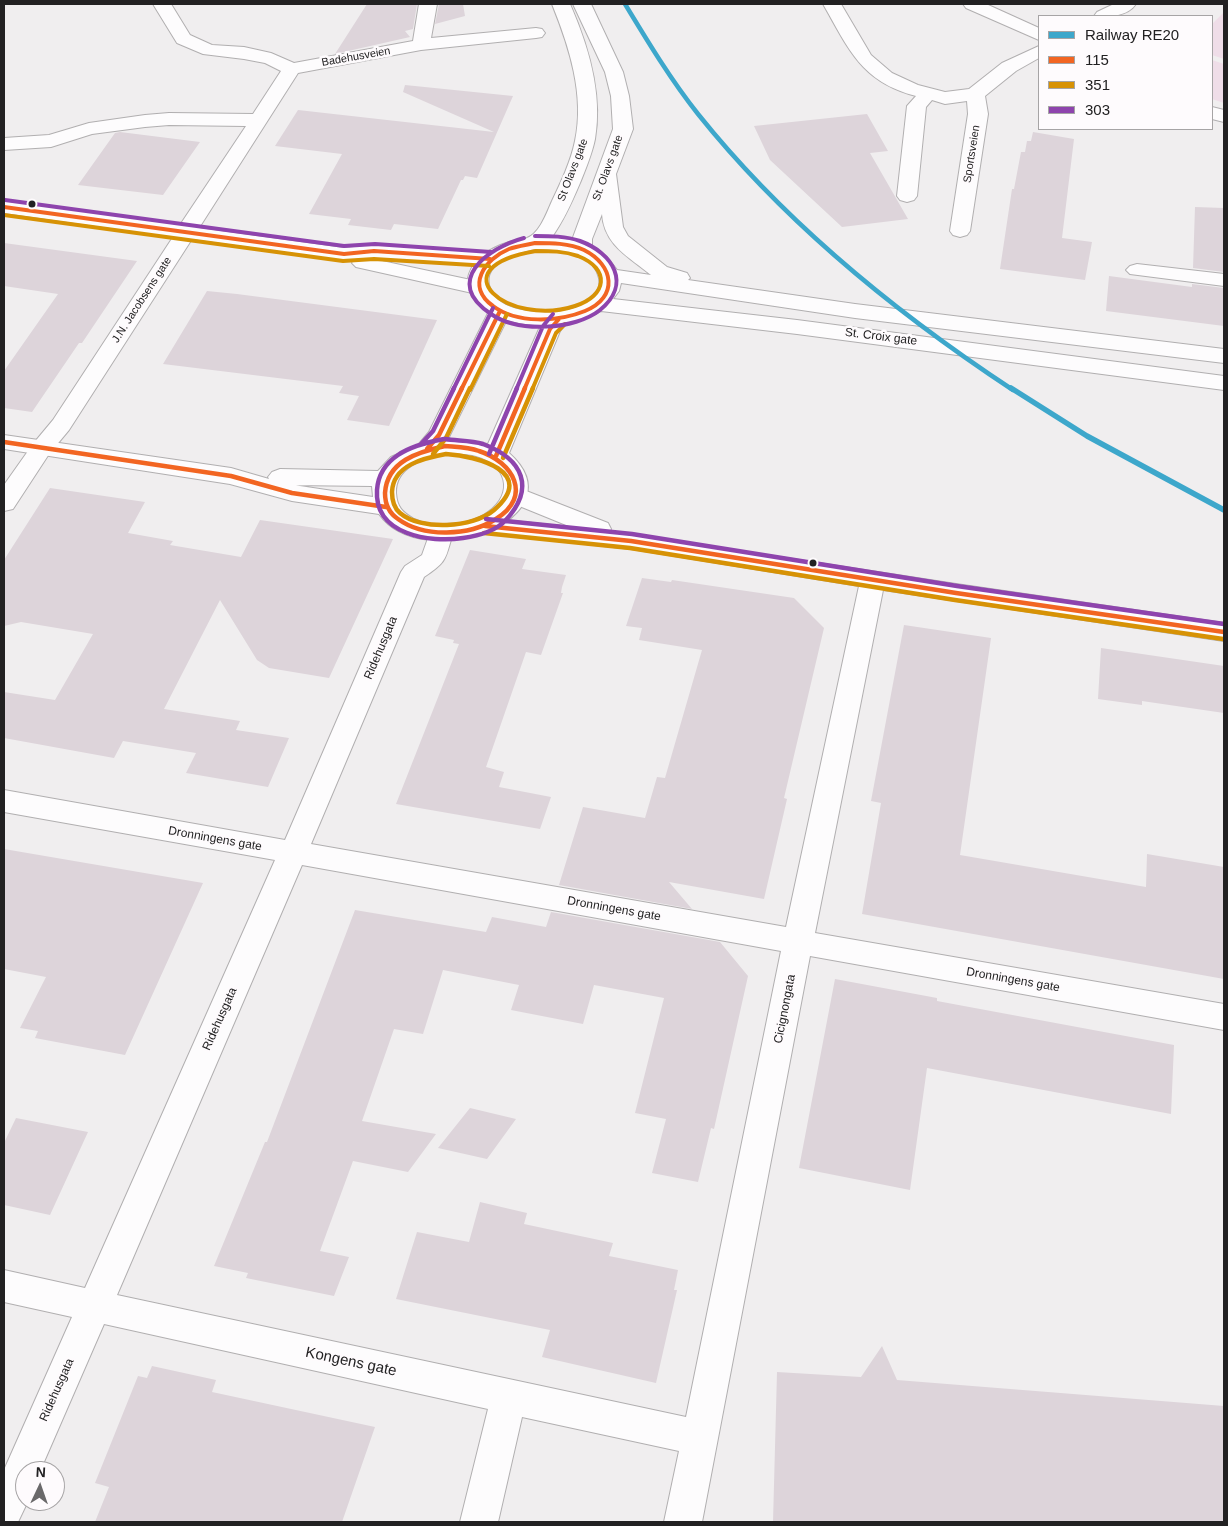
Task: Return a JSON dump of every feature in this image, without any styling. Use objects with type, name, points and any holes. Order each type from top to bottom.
[{"type":"main road","points":[[162,4],[183,39],[209,50],[244,53],[271,59],[292,69]]},
{"type":"main road","points":[[421,45],[428,4]]},
{"type":"main road","name":"St Olavs gate","points":[[535,243],[554,218],[572,179],[586,134],[587,93],[578,53],[561,4]]},
{"type":"main road","name":"St. Olavs gate","points":[[582,4],[614,72],[620,96],[623,128],[582,239],[582,249]]},
{"type":"main road","points":[[832,4],[864,58],[884,77],[910,89],[945,98],[975,94],[1009,67],[1038,52]]},
{"type":"main road","points":[[972,4],[1038,35]]},
{"type":"main road","points":[[1105,15],[1128,4]]},
{"type":"main road","name":"Badehusveien","points":[[292,69],[421,45],[536,33]]},
{"type":"main road","points":[[1009,67],[1038,73]]},
{"type":"main road","name":"J.N. Jacobsens gate","points":[[4,503],[41,449],[61,425],[292,69]]},
{"type":"main road","points":[[907,196],[916,106],[928,94]]},
{"type":"main road","name":"Sportsveien","points":[[960,231],[978,114],[975,94]]},
{"type":"main road","points":[[4,144],[50,141],[89,129],[145,121],[169,119],[260,120]]},
{"type":"main road","points":[[607,172],[613,227],[620,240],[660,271],[716,291]]},
{"type":"main road","points":[[4,207],[344,254],[374,251],[490,259]]},
{"type":"main road","points":[[535,243],[560,243],[582,249],[601,260],[610,276],[609,290],[597,304],[580,313],[559,318],[527,319],[500,311],[485,300],[478,288],[479,272],[490,259],[510,248],[535,243]]},
{"type":"main road","points":[[344,254],[368,266],[478,288]]},
{"type":"main road","points":[[1137,270],[1224,280]]},
{"type":"main road","name":"St. Croix gate","points":[[610,276],[855,311],[1224,356]]},
{"type":"main road","name":"St. Croix gate","points":[[597,304],[797,326],[1224,383]]},
{"type":"main road","points":[[427,449],[439,435],[500,311]]},
{"type":"main road","points":[[496,456],[550,329],[559,318]]},
{"type":"main road","points":[[4,442],[231,476],[385,479]]},
{"type":"main road","points":[[445,446],[464,446],[496,456],[510,467],[517,481],[516,496],[506,512],[485,526],[464,532],[441,533],[424,531],[408,525],[395,517],[386,507],[382,493],[385,479],[401,461],[427,449],[445,446]]},
{"type":"main road","points":[[231,476],[292,493],[386,507]]},
{"type":"main road","points":[[516,496],[631,541]]},
{"type":"main road","points":[[485,526],[631,541],[1224,632]]},
{"type":"main road","name":"Ridehusgata","points":[[4,1512],[414,572],[433,559],[441,533]]},
{"type":"main road","name":"Cicignongata","points":[[683,1522],[798,942],[873,579]]},
{"type":"main road","name":"Dronningens gate","points":[[4,801],[1224,1017]]},
{"type":"main road","name":"Kongens gate","points":[[4,1286],[699,1438]]},
{"type":"main road","points":[[479,1522],[509,1397]]},
{"type":"shaded area","points":[[1224,12],[1224,59],[1213,55],[1213,23]]},
{"type":"shaded area","points":[[1213,60],[1224,64],[1224,103],[1213,99]]},
{"type":"building","points":[[367,4],[417,4],[413,29],[405,31],[410,37],[335,54]]},
{"type":"building","points":[[439,4],[463,4],[465,16],[435,24]]},
{"type":"building","points":[[405,85],[513,96],[477,178],[465,176],[461,180],[438,229],[394,224],[391,230],[348,225],[351,219],[309,214],[342,154],[275,146],[298,110],[494,132],[403,92]]},
{"type":"building","points":[[867,114],[888,151],[870,153],[908,219],[842,227],[770,160],[754,126]]},
{"type":"building","points":[[120,132],[200,142],[163,195],[78,185],[115,133]]},
{"type":"building","points":[[1033,132],[1074,139],[1062,238],[1092,242],[1085,280],[1000,269],[1012,189],[1014,189],[1021,152],[1025,152],[1027,141],[1031,141]]},
{"type":"building","points":[[1195,207],[1224,208],[1224,272],[1193,268]]},
{"type":"building","points":[[4,243],[137,261],[82,343],[79,343],[32,412],[4,408],[4,371],[58,294],[4,286]]},
{"type":"building","points":[[1109,276],[1192,287],[1192,284],[1224,288],[1224,326],[1106,311]]},
{"type":"building","points":[[207,291],[437,320],[389,426],[347,420],[359,396],[339,393],[343,386],[163,364]]},
{"type":"building","points":[[50,488],[145,502],[128,533],[173,541],[170,545],[241,557],[260,520],[393,539],[329,678],[269,668],[257,660],[220,600],[164,709],[240,721],[236,730],[289,738],[268,787],[186,773],[196,753],[123,741],[114,758],[4,738],[4,692],[55,700],[93,634],[21,622],[4,626],[4,560]]},
{"type":"building","points":[[470,550],[526,559],[522,569],[566,575],[561,593],[563,593],[541,655],[526,652],[486,767],[504,772],[499,787],[551,797],[540,829],[396,804],[459,644],[453,643],[454,640],[435,636]]},
{"type":"building","points":[[642,578],[671,582],[672,580],[794,598],[824,628],[784,798],[787,799],[764,899],[669,882],[692,909],[559,885],[583,807],[645,818],[657,777],[665,778],[702,650],[639,640],[642,628],[626,626]]},
{"type":"building","points":[[904,625],[991,638],[960,855],[1146,887],[1147,854],[1224,867],[1224,979],[862,914],[881,803],[871,801]]},
{"type":"building","points":[[1101,648],[1224,666],[1224,713],[1142,701],[1142,705],[1098,699]]},
{"type":"building","points":[[4,849],[203,883],[125,1055],[35,1038],[38,1031],[20,1028],[46,977],[4,969]]},
{"type":"building","points":[[355,910],[486,932],[492,917],[546,927],[551,912],[720,942],[748,976],[714,1129],[711,1128],[698,1182],[652,1173],[666,1119],[635,1113],[664,998],[594,985],[583,1024],[511,1010],[519,985],[443,970],[423,1034],[394,1029],[362,1121],[436,1134],[408,1172],[353,1161],[320,1251],[349,1257],[334,1296],[246,1278],[248,1273],[214,1266],[265,1142],[267,1142]]},
{"type":"building","points":[[835,979],[937,998],[937,1001],[1174,1045],[1171,1114],[927,1068],[910,1190],[799,1168]]},
{"type":"building","points":[[470,1108],[516,1119],[487,1159],[438,1148]]},
{"type":"building","points":[[16,1118],[88,1132],[50,1215],[4,1205],[4,1143]]},
{"type":"building","points":[[480,1202],[527,1213],[524,1224],[613,1243],[609,1256],[678,1270],[674,1290],[677,1290],[656,1383],[542,1357],[550,1330],[396,1299],[417,1232],[469,1242]]},
{"type":"building","points":[[882,1346],[897,1380],[1224,1406],[1224,1522],[773,1522],[777,1372],[861,1377]]},
{"type":"building","points":[[152,1366],[216,1380],[212,1392],[375,1427],[342,1522],[95,1522],[109,1487],[95,1483],[138,1376],[147,1378]]},
{"type":"rail line","name":"RE20","points":[[625,4],[660,60],[698,114],[737,161],[780,206],[828,250],[929,332],[1035,404],[1104,446],[1224,510]]},
{"type":"transit line","name":"303","points":[[5,200],[344,246],[375,244],[491,252]]},
{"type":"transit line","name":"115","points":[[4,207],[344,254],[374,251],[490,259]]},
{"type":"transit line","name":"351","points":[[4,215],[343,261],[374,259],[489,266]]},
{"type":"transit line","name":"303","points":[[524,238],[496,248],[475,267],[470,278],[470,290],[476,302],[490,314],[504,321],[518,324],[555,326],[585,319],[606,305],[617,286],[617,276],[607,258],[599,250],[575,239],[535,236]]},
{"type":"transit line","name":"115","points":[[535,243],[554,243],[572,246],[595,256],[607,272],[609,281],[608,290],[604,298],[585,311],[545,319],[515,316],[493,307],[480,290],[479,281],[482,271],[497,255],[512,248],[535,243]]},
{"type":"transit line","name":"351","points":[[536,251],[570,254],[586,260],[599,273],[602,279],[603,283],[596,295],[586,302],[573,307],[544,311],[516,308],[506,304],[492,294],[486,283],[487,277],[495,265],[511,256],[536,251]]},
{"type":"transit line","name":"303","points":[[421,444],[433,431],[493,308]]},
{"type":"transit line","name":"115","points":[[427,449],[439,435],[500,311]]},
{"type":"transit line","name":"351","points":[[433,454],[446,438],[507,314]]},
{"type":"transit line","name":"303","points":[[489,454],[543,326],[553,314]]},
{"type":"transit line","name":"115","points":[[496,456],[550,329],[559,319]]},
{"type":"transit line","name":"351","points":[[503,458],[556,333],[565,324]]},
{"type":"transit line","name":"303","points":[[444,439],[407,449],[388,463],[378,483],[377,497],[382,513],[393,525],[403,531],[413,536],[430,539],[447,540],[478,535],[502,524],[517,508],[523,490],[520,472],[506,455],[481,444],[445,439]]},
{"type":"transit line","name":"115","points":[[4,442],[231,476],[292,493],[386,507]]},
{"type":"transit line","name":"115","points":[[445,446],[478,450],[501,460],[513,474],[516,490],[510,505],[496,519],[475,528],[432,532],[409,526],[389,510],[385,501],[386,484],[396,466],[413,455],[445,446]]},
{"type":"transit line","name":"351","points":[[446,454],[473,457],[498,467],[507,475],[510,485],[506,496],[494,510],[485,516],[461,524],[434,525],[420,523],[400,513],[395,506],[392,495],[393,483],[397,475],[411,464],[446,454]]},
{"type":"transit line","name":"303","points":[[486,519],[632,534],[957,586],[1224,624]]},
{"type":"transit line","name":"115","points":[[485,526],[631,541],[956,593],[1224,632]]},
{"type":"transit line","name":"351","points":[[484,533],[630,548],[955,600],[1223,639]]}]
